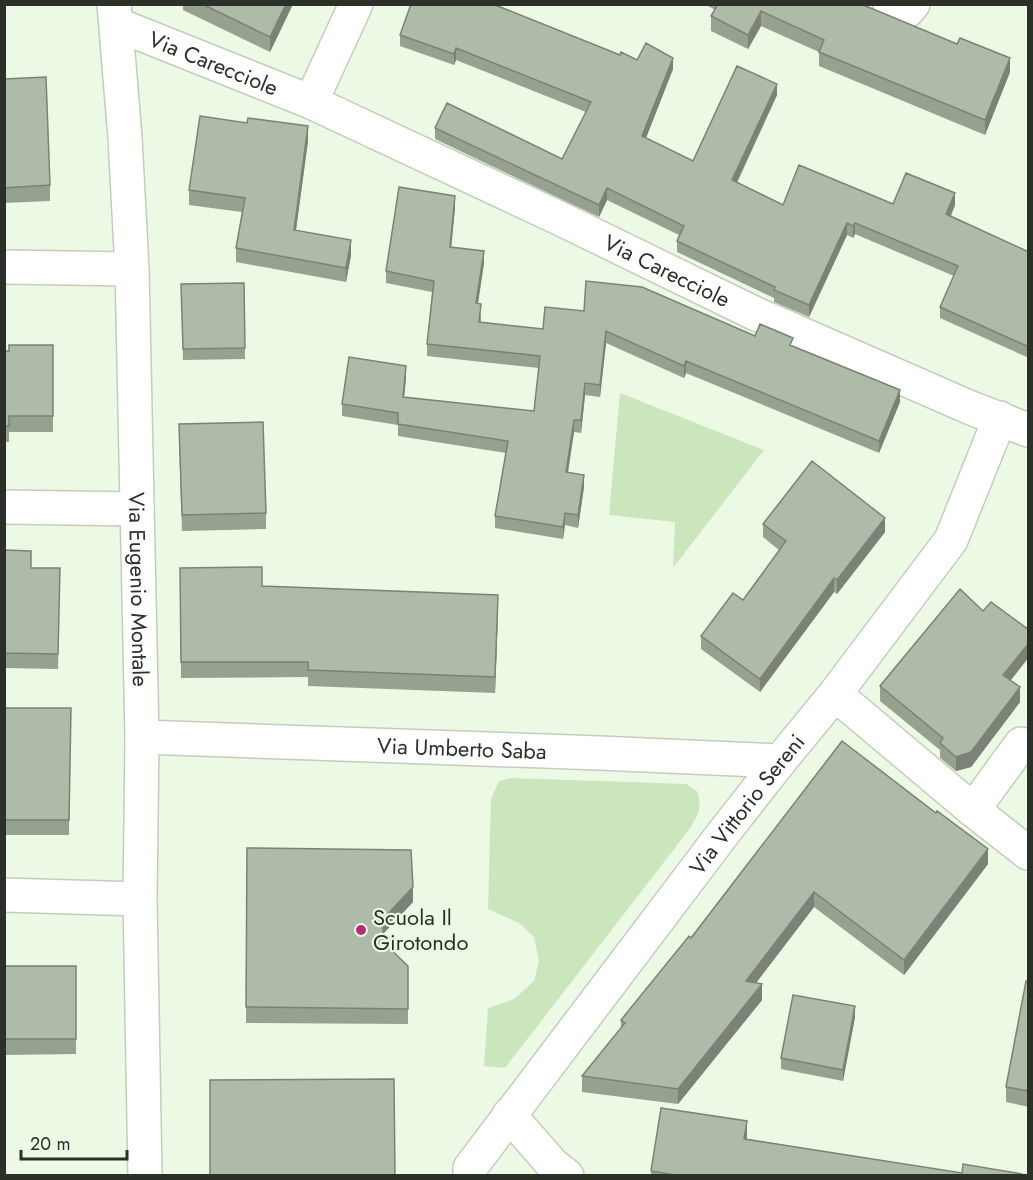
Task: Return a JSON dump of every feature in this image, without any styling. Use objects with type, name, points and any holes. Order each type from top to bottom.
[{"type":"street","points":[[311,102],[356,4]]},
{"type":"street","points":[[890,4],[906,11],[913,4]]},
{"type":"street","name":"Via Carecciole","points":[[115,14],[311,102],[561,219],[756,314],[971,408],[1014,424]]},
{"type":"street","name":"Via Eugenio Montale","points":[[115,14],[132,269],[142,736],[140,899],[145,1176]]},
{"type":"street","points":[[4,267],[132,269]]},
{"type":"street","name":"Via Vittorio Sereni","points":[[470,1172],[509,1115],[725,831],[835,694],[951,540],[1014,424]]},
{"type":"street","points":[[4,507],[137,509]]},
{"type":"street","points":[[835,694],[973,810],[1029,853]]},
{"type":"street","name":"Via Umberto Saba","points":[[142,736],[780,761]]},
{"type":"street","points":[[973,810],[1021,744],[1029,746]]},
{"type":"street","points":[[4,895],[140,899]]},
{"type":"street","points":[[509,1115],[553,1165],[567,1176]]},
{"type":"green space","points":[[620,393],[764,450],[673,568],[675,522],[609,515]]},
{"type":"green space","points":[[512,778],[686,784],[697,791],[699,807],[697,816],[688,831],[505,1068],[484,1066],[488,1008],[514,999],[534,981],[539,961],[534,937],[519,923],[488,909],[491,799],[499,781]]},
{"type":"building","points":[[202,4],[286,4],[270,37]]},
{"type":"building","points":[[411,4],[493,4],[620,55],[621,52],[637,60],[646,43],[673,58],[642,136],[693,161],[737,66],[777,84],[732,180],[783,205],[799,165],[893,204],[906,173],[955,193],[946,214],[1029,252],[1029,347],[940,307],[958,266],[855,223],[853,226],[847,223],[809,305],[677,241],[684,226],[607,188],[599,205],[435,128],[447,103],[562,159],[591,102],[456,48],[454,54],[400,35]]},
{"type":"building","points":[[718,4],[861,4],[957,44],[960,38],[1010,58],[985,120],[819,52],[824,40],[761,11],[748,35],[711,16]]},
{"type":"building","points":[[46,77],[50,185],[4,188],[4,79]]},
{"type":"building","points":[[200,116],[247,123],[248,118],[308,126],[294,230],[351,240],[346,268],[236,248],[245,198],[189,190]]},
{"type":"building","points":[[399,187],[455,196],[450,247],[484,251],[476,303],[481,304],[479,322],[543,329],[545,307],[584,311],[586,281],[642,287],[755,336],[760,324],[793,338],[790,345],[900,390],[879,441],[686,361],[684,366],[606,331],[600,385],[585,383],[581,420],[574,420],[566,472],[584,475],[578,515],[565,513],[563,527],[495,516],[508,441],[398,424],[398,413],[342,404],[349,357],[406,366],[403,397],[534,411],[540,356],[427,344],[434,281],[386,271]]},
{"type":"building","points":[[244,283],[245,348],[183,349],[181,284]]},
{"type":"building","points":[[9,345],[53,345],[53,416],[9,416],[9,426],[4,426],[4,351],[9,351]]},
{"type":"building","points":[[263,422],[266,513],[182,515],[179,424]]},
{"type":"building","points":[[812,461],[885,518],[837,580],[834,578],[760,679],[701,636],[733,593],[743,600],[786,541],[763,524]]},
{"type":"building","points":[[4,550],[31,551],[31,568],[60,568],[58,654],[4,653]]},
{"type":"building","points":[[262,567],[262,586],[498,595],[495,677],[308,670],[308,662],[181,662],[180,568]]},
{"type":"building","points":[[960,589],[983,611],[991,602],[1029,630],[1029,643],[1003,675],[1020,687],[971,752],[956,757],[940,743],[943,738],[880,686]]},
{"type":"building","points":[[4,708],[71,708],[69,820],[4,820]]},
{"type":"building","points":[[842,741],[936,813],[937,811],[988,849],[904,960],[814,892],[746,981],[762,984],[678,1089],[582,1076],[625,1023],[621,1020],[689,936],[691,938]]},
{"type":"building","points":[[247,848],[411,850],[413,887],[383,919],[383,942],[408,966],[408,1009],[246,1007]]},
{"type":"building","points":[[4,966],[76,966],[76,1039],[4,1039]]},
{"type":"building","points":[[1026,981],[1029,982],[1029,1091],[1006,1087]]},
{"type":"building","points":[[793,995],[855,1006],[843,1070],[781,1058]]},
{"type":"building","points":[[394,1079],[395,1176],[210,1176],[210,1080]]},
{"type":"building","points":[[661,1108],[747,1121],[744,1139],[962,1173],[963,1164],[1022,1174],[1021,1176],[681,1176],[651,1171]]},
{"type":"place","name":"Scuola Il Girotondo","points":[[361,930]]}]
